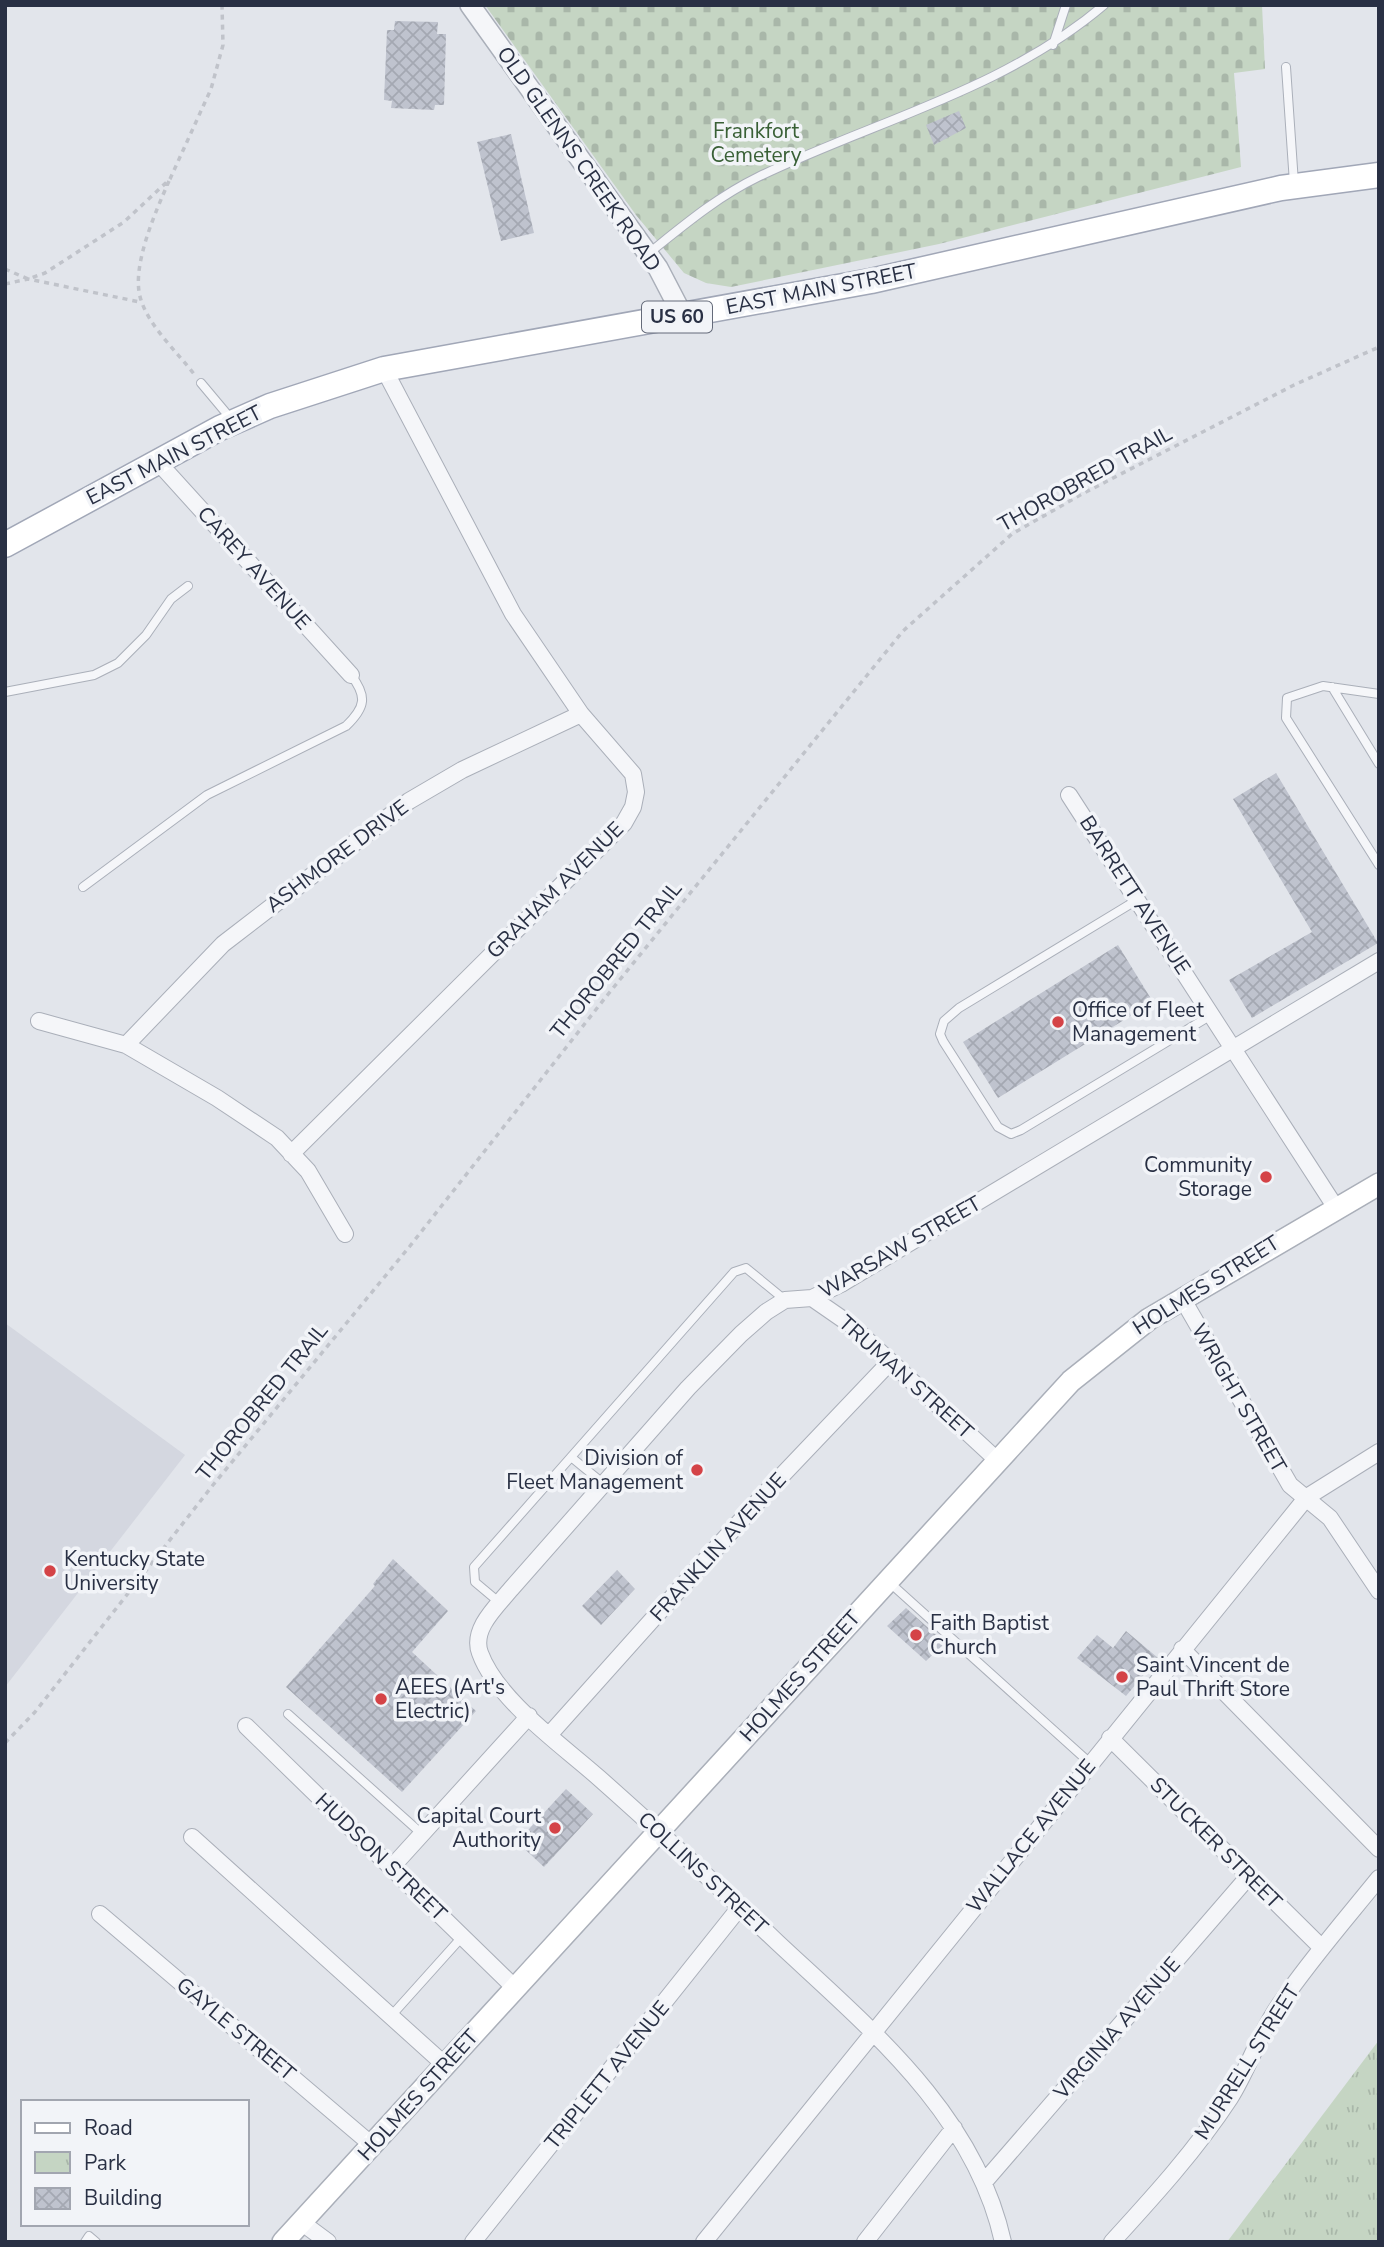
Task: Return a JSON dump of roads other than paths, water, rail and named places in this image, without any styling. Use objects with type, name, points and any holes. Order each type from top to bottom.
[{"type":"main road","name":"EAST MAIN STREET","points":[[5,545],[233,422],[270,406],[384,369],[871,281],[1294,186],[1379,175]]},
{"type":"main road","name":"HOLMES STREET","points":[[282,2242],[997,1460],[1095,1358],[1182,1298],[1379,1184]]},
{"type":"street","name":"OLD GLENNS CREEK ROAD","points":[[470,5],[647,254],[683,316]]},
{"type":"street","name":"GRAHAM AVENUE","points":[[291,1154],[624,823],[636,792],[633,774],[581,714],[513,614],[384,369]]},
{"type":"street","name":"CAREY AVENUE","points":[[157,461],[351,675]]},
{"type":"street","name":"ASHMORE DRIVE","points":[[126,1045],[223,944],[398,809],[461,770],[581,714]]},
{"type":"street","name":"BARRETT AVENUE","points":[[1069,795],[1336,1208]]},
{"type":"street","name":"WARSAW STREET","points":[[785,1300],[812,1298],[909,1244],[1379,961]]},
{"type":"street","points":[[39,1021],[126,1045],[217,1098],[277,1138],[308,1171],[345,1234]]},
{"type":"street","name":"TRUMAN STREET","points":[[812,1298],[850,1325],[997,1460]]},
{"type":"street","name":"WRIGHT STREET","points":[[1182,1298],[1290,1485],[1330,1518],[1379,1591]]},
{"type":"street","points":[[391,1868],[529,1716],[495,1680],[478,1650],[479,1635],[485,1620],[688,1388],[741,1334],[766,1312],[785,1300]]},
{"type":"street","name":"FRANKLIN AVENUE","points":[[550,1734],[770,1488],[890,1362]]},
{"type":"street","name":"WALLACE AVENUE","points":[[704,2242],[1181,1649],[1307,1497],[1379,1452]]},
{"type":"street","points":[[1181,1649],[1379,1849]]},
{"type":"street","name":"COLLINS STREET","points":[[529,1716],[659,1830],[874,2033],[923,2087],[954,2128],[985,2181],[1003,2242]]},
{"type":"street","name":"HUDSON STREET","points":[[246,1726],[515,1988]]},
{"type":"street","name":"STUCKER STREET","points":[[1110,1738],[1322,1948]]},
{"type":"street","points":[[192,1837],[445,2065]]},
{"type":"street","name":"VIRGINIA AVENUE","points":[[985,2181],[1248,1876]]},
{"type":"street","name":"MURRELL STREET","points":[[1112,2242],[1182,2164],[1220,2113],[1239,2084],[1268,2021],[1322,1948],[1379,1878]]},
{"type":"street","name":"TRIPLETT AVENUE","points":[[473,2242],[740,1907]]},
{"type":"street","name":"GAYLE STREET","points":[[100,1914],[372,2145]]},
{"type":"street","points":[[865,2242],[954,2128]]},
{"type":"street","points":[[301,2222],[328,2242]]},
{"type":"lane","points":[[1053,46],[1066,5]]},
{"type":"lane","points":[[647,254],[708,205],[758,177],[906,117],[1053,46],[1104,5]]},
{"type":"lane","points":[[1286,67],[1294,186]]},
{"type":"lane","points":[[201,383],[233,422]]},
{"type":"lane","points":[[5,692],[94,675],[118,663],[146,635],[170,599],[188,586]]},
{"type":"lane","points":[[83,887],[207,795],[346,726],[357,715],[364,701],[361,688],[351,675]]},
{"type":"lane","points":[[1379,694],[1322,686],[1287,698],[1286,718],[1379,865]]},
{"type":"lane","points":[[1332,687],[1379,764]]},
{"type":"lane","points":[[1138,900],[959,1008],[944,1021],[940,1034],[943,1041],[991,1116],[1004,1133],[1021,1130],[1213,1014]]},
{"type":"lane","points":[[500,1603],[475,1581],[474,1567],[734,1272],[746,1268],[785,1300]]},
{"type":"lane","points":[[571,1457],[604,1484]]},
{"type":"lane","points":[[887,1580],[1090,1763]]},
{"type":"lane","points":[[288,1714],[422,1834]]},
{"type":"lane","points":[[391,2016],[463,1937]]},
{"type":"lane","points":[[85,2242],[89,2236],[96,2242]]},
{"type":"place","name":"Office of Fleet Management","points":[[1058,1022]]},
{"type":"place","name":"Community Storage","points":[[1266,1177]]},
{"type":"place","name":"Division of Fleet Management","points":[[697,1470]]},
{"type":"place","name":"Kentucky State University","points":[[50,1571]]},
{"type":"place","name":"Faith Baptist Church","points":[[916,1635]]},
{"type":"place","name":"Saint Vincent de Paul Thrift Store","points":[[1122,1677]]},
{"type":"place","name":"AEES (Art's Electric)","points":[[381,1699]]},
{"type":"place","name":"Capital Court Authority","points":[[555,1828]]},
{"type":"park label","name":"Frankfort Cemetery","points":[[756,143]]}]
